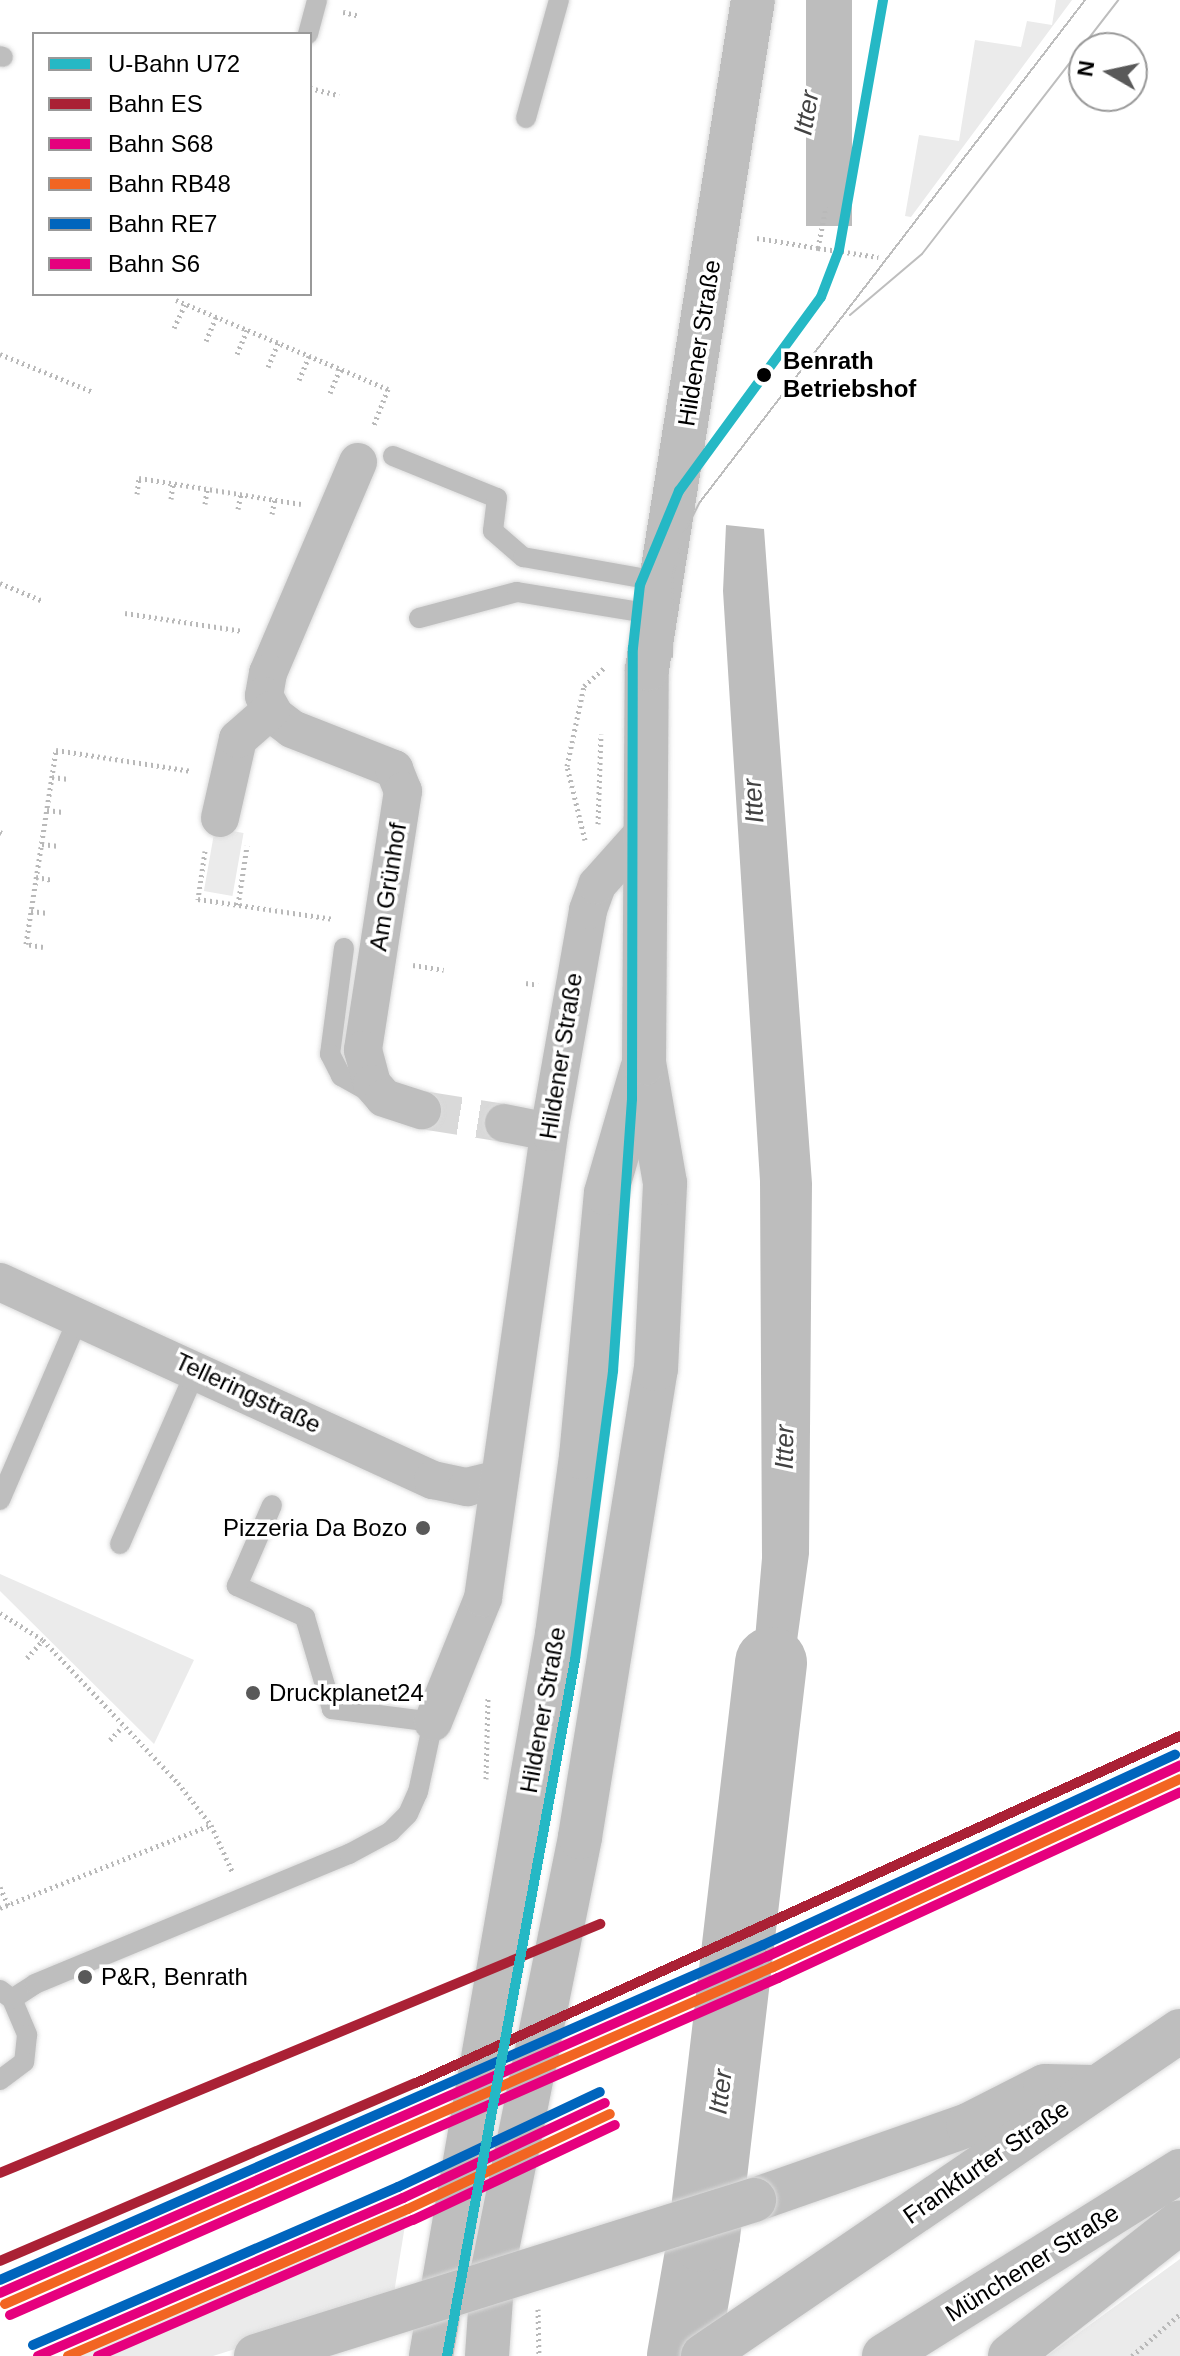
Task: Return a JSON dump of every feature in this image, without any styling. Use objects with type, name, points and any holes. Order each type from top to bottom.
[{"type":"main road","name":"Hildener Straße","points":[[487,2356],[493,2269],[580,1837],[656,1369],[665,1183],[644,1063],[647,669],[753,0]]},
{"type":"main road","name":"Hildener Straße","points":[[431,2356],[557,1634],[581,1457],[606,1193],[644,1063]]},
{"type":"main road","name":"Frankfurter Straße","points":[[703,2356],[1180,2031]]},
{"type":"main road","points":[[256,2356],[754,2200],[968,2125],[1045,2086],[1095,2087]]},
{"type":"main road","name":"Münchener Straße","points":[[884,2356],[1180,2171]]},
{"type":"main road","points":[[1010,2356],[1180,2222]]},
{"type":"street","points":[[220,818],[227,776],[238,739],[271,710],[264,682],[337,509],[375,459]]},
{"type":"street","name":"Am Grünhof","points":[[271,710],[292,729],[394,769],[403,791],[363,1050],[372,1084],[384,1098]]},
{"type":"street","name":"Hildener Straße","points":[[433,1722],[483,1598],[579,944],[597,885],[646,830]]},
{"type":"street","points":[[384,1098],[422,1110]]},
{"type":"street","points":[[504,1123],[549,1132]]},
{"type":"street","name":"Telleringstraße","points":[[0,1282],[197,1368],[433,1480],[467,1487],[499,1479]]},
{"type":"lane","points":[[309,32],[317,0]]},
{"type":"lane","points":[[526,118],[559,0]]},
{"type":"lane","points":[[375,459],[497,498],[493,531],[523,557],[656,598]]},
{"type":"lane","points":[[419,618],[517,592],[656,598]]},
{"type":"lane","points":[[344,948],[330,1054],[341,1076],[384,1098]]},
{"type":"lane","points":[[0,1500],[79,1317]]},
{"type":"lane","points":[[120,1544],[197,1368]]},
{"type":"lane","points":[[0,2080],[13,2074],[27,2050],[27,2035],[6,1994],[349,1854],[398,1824],[418,1792],[433,1722],[332,1709],[305,1617],[237,1586],[272,1505]]},
{"type":"path","points":[[312,88],[339,95]]},
{"type":"path","points":[[818,248],[826,207]]},
{"type":"path","points":[[716,231],[878,257]]},
{"type":"path","points":[[176,300],[388,389],[375,459]]},
{"type":"path","points":[[174,328],[185,304]]},
{"type":"path","points":[[206,341],[216,317]]},
{"type":"path","points":[[237,354],[247,330]]},
{"type":"path","points":[[268,367],[278,343]]},
{"type":"path","points":[[0,354],[93,392]]},
{"type":"path","points":[[299,380],[309,356]]},
{"type":"path","points":[[330,393],[340,369]]},
{"type":"path","points":[[137,494],[139,478],[337,509]]},
{"type":"path","points":[[171,499],[173,483]]},
{"type":"path","points":[[205,504],[207,489]]},
{"type":"path","points":[[238,509],[241,494]]},
{"type":"path","points":[[272,514],[275,499]]},
{"type":"path","points":[[0,583],[43,601]]},
{"type":"path","points":[[125,613],[284,637]]},
{"type":"path","points":[[597,885],[567,766],[584,686],[608,664],[607,677]]},
{"type":"path","points":[[597,885],[602,721]]},
{"type":"path","points":[[43,947],[26,944],[56,750],[227,776]]},
{"type":"path","points":[[52,777],[69,779]]},
{"type":"path","points":[[47,810],[63,812]]},
{"type":"path","points":[[42,844],[59,846]]},
{"type":"path","points":[[36,877],[53,880]]},
{"type":"path","points":[[198,899],[382,927]]},
{"type":"path","points":[[31,911],[48,913]]},
{"type":"path","points":[[0,1613],[43,1640],[211,1825],[244,1897]]},
{"type":"path","points":[[27,1658],[43,1640]]},
{"type":"path","points":[[110,1740],[122,1727]]},
{"type":"path","points":[[0,1908],[211,1825]]},
{"type":"path","points":[[0,1887],[8,1905]]},
{"type":"path","points":[[1132,2356],[1180,2314]]},
{"type":"shaded area","points":[[1056,0],[1072,0],[911,217],[905,216],[919,135],[959,141],[975,40],[1021,47],[1027,21],[1052,25]]},
{"type":"shaded area","points":[[215,828],[244,833],[232,896],[204,891]]},
{"type":"shaded area","points":[[0,1574],[194,1660],[154,1744],[0,1591]]},
{"type":"shaded area","points":[[407,2213],[393,2299],[213,2356],[67,2356]]},
{"type":"shaded area","points":[[1180,2259],[1180,2356],[1047,2356]]},
{"type":"water","points":[[806,0],[852,0],[852,226],[806,226]]},
{"type":"water","points":[[726,525],[764,529],[812,1183],[809,1554],[782,1750],[744,1766],[762,1558],[760,1181],[723,591]]},
{"type":"water","points":[[776,1792],[770,1834],[734,1848],[736,1808]]},
{"type":"water","points":[[748,2064],[737,2181],[677,2196],[686,2086]]},
{"type":"water","points":[[720,2248],[717,2282],[667,2316],[670,2267]]},
{"type":"waterway","name":"Itter","points":[[683,2356],[704,2236],[771,1663]]},
{"type":"tunnel","points":[[422,1110],[504,1123]]},
{"type":"tram line","points":[[672,657],[673,575],[683,535],[700,502],[1085,0]]},
{"type":"tram line","points":[[850,315],[922,254],[1118,0]]},
{"type":"metro line","name":"U72","points":[[447,2356],[575,1660],[613,1371],[632,1099],[633,648],[640,585],[679,491],[821,297],[839,250],[883,0]]},
{"type":"rail line","name":"ES","points":[[0,2261],[416,2083],[1180,1736]]},
{"type":"rail line","name":"RE7","points":[[0,2280],[763,1945],[1175,1755]]},
{"type":"rail line","name":"S68","points":[[0,2293],[768,1956],[1180,1766]]},
{"type":"rail line","name":"RB48","points":[[5,2304],[773,1967],[1180,1779]]},
{"type":"rail line","name":"S6","points":[[10,2315],[778,1978],[1180,1792]]},
{"type":"rail line","name":"ES","points":[[0,2173],[600,1924]]},
{"type":"rail line","name":"RE7","points":[[33,2345],[398,2187],[600,2092]]},
{"type":"rail line","name":"S68","points":[[38,2356],[403,2198],[605,2103]]},
{"type":"rail line","name":"RB48","points":[[68,2356],[408,2209],[610,2114]]},
{"type":"rail line","name":"S6","points":[[98,2356],[413,2220],[615,2125]]},
{"type":"place","name":"Benrath Betriebshof","points":[[764,375]]},
{"type":"place","name":"Pizzeria Da Bozo","points":[[423,1528]]},
{"type":"place","name":"Druckplanet24","points":[[253,1693]]},
{"type":"place","name":"P&R, Benrath","points":[[85,1977]]}]
